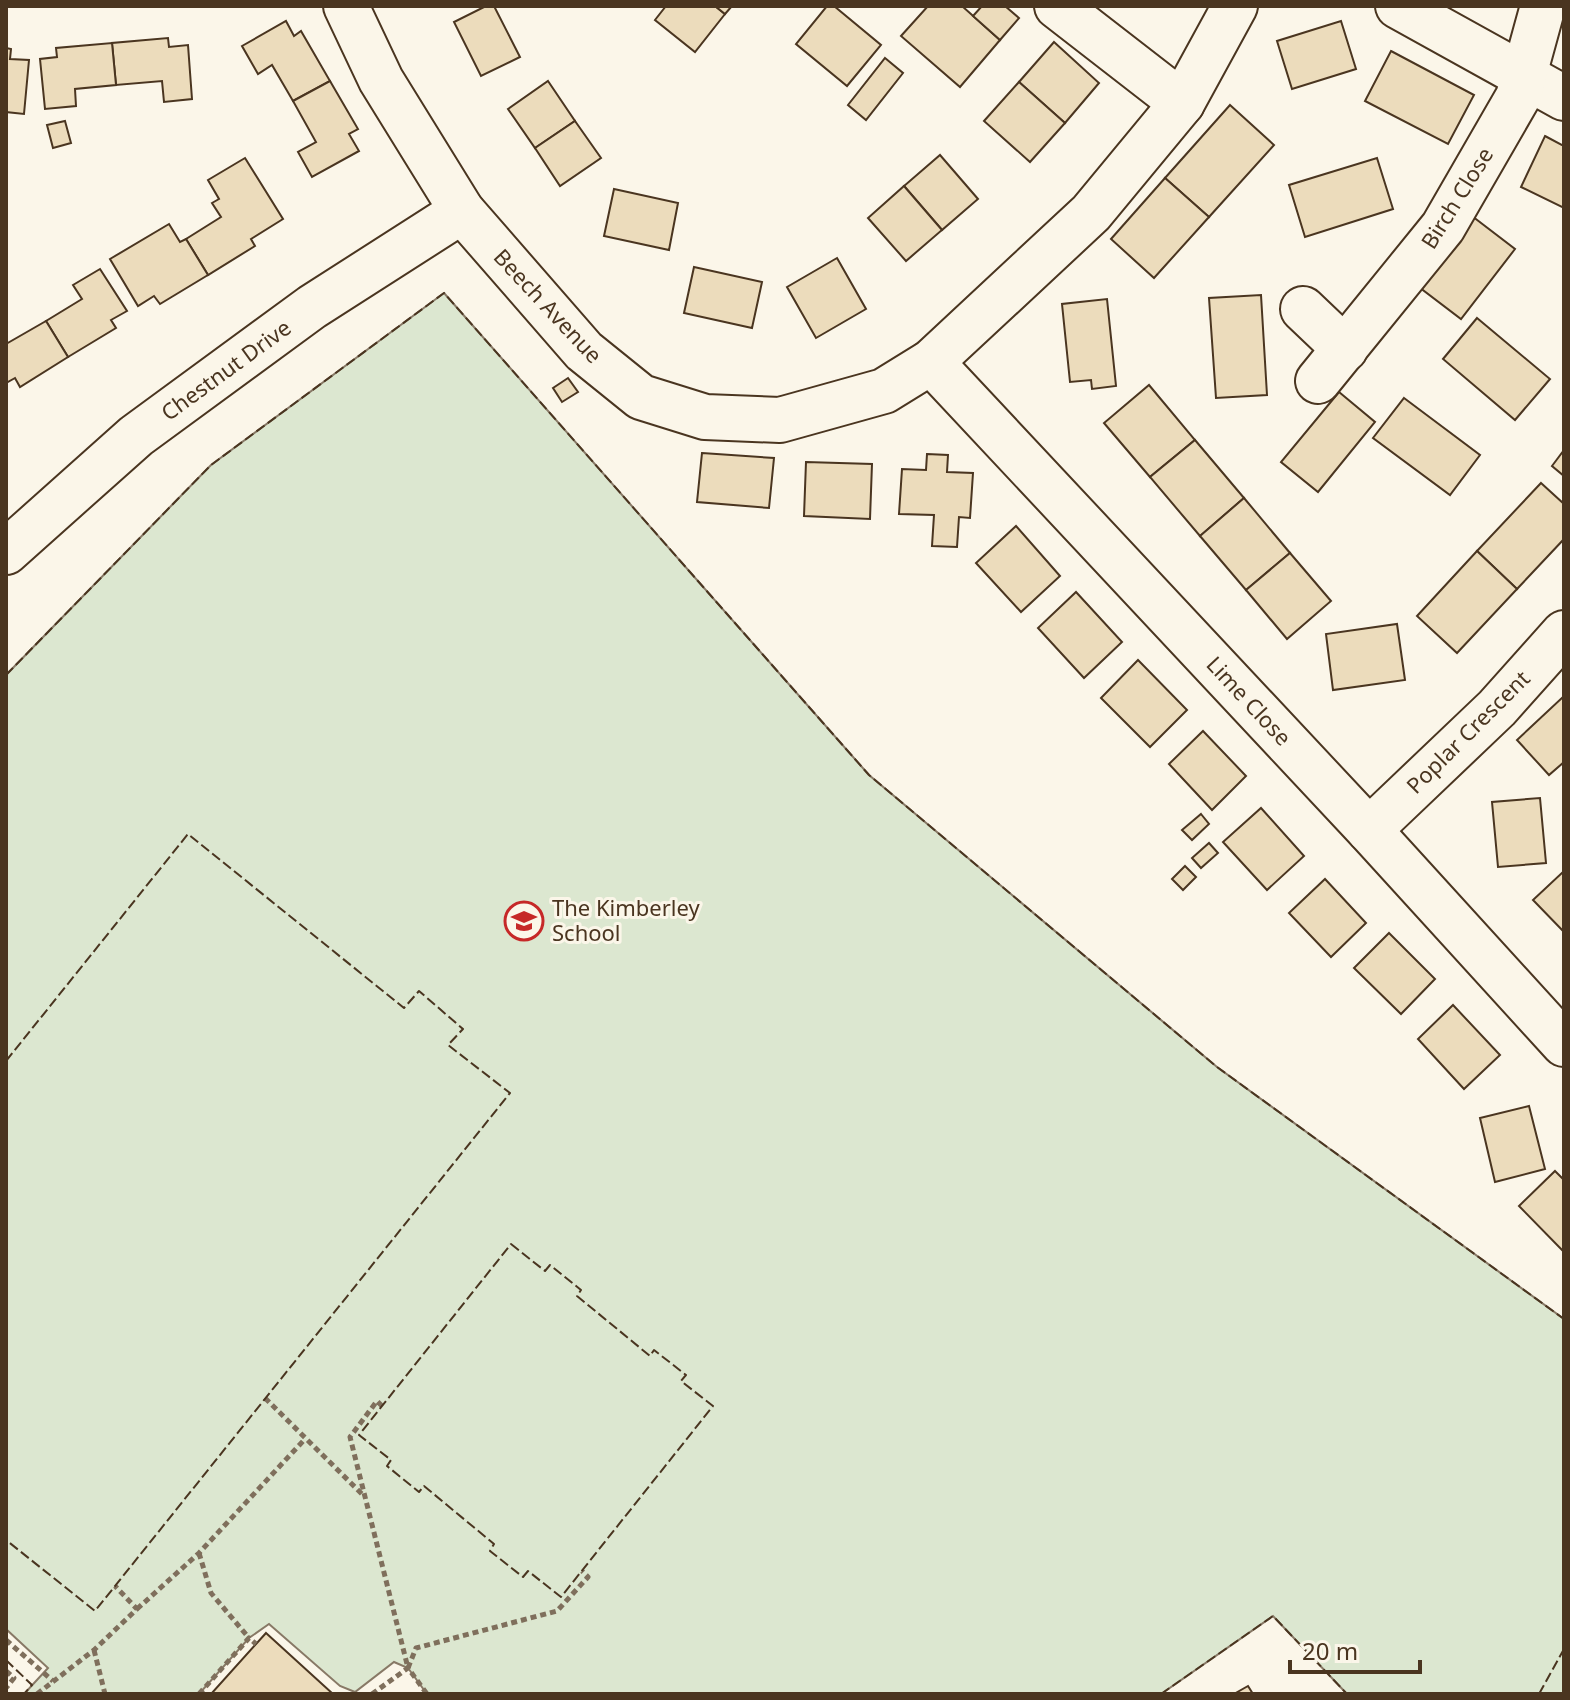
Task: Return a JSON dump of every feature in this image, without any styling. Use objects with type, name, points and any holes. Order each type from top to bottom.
[{"type":"street","name":"Beech Avenue","points":[[346,6],[381,80],[462,211],[584,351],[641,397],[705,417],[780,420],[884,391],[931,362],[1091,213],[1182,103],[1235,6]]},
{"type":"street","points":[[1057,6],[1182,103]]},
{"type":"street","points":[[1398,6],[1564,98]]},
{"type":"street","name":"Birch Close","points":[[1303,309],[1331,365],[1443,227],[1518,97],[1543,6]]},
{"type":"street","name":"Chestnut Drive","points":[[6,552],[136,436],[312,307],[462,211]]},
{"type":"street","name":"Lime Close","points":[[931,362],[1369,830],[1564,1044]]},
{"type":"street","name":"Poplar Crescent","points":[[1369,830],[1497,708],[1564,633]]},
{"type":"path","points":[[265,1398],[364,1496]]},
{"type":"path","points":[[382,1406],[377,1401],[350,1437],[408,1668],[427,1694]]},
{"type":"path","points":[[37,1694],[94,1650],[199,1553],[305,1439]]},
{"type":"path","points":[[199,1553],[211,1593],[256,1644]]},
{"type":"path","points":[[372,1694],[408,1668],[416,1648],[557,1611],[588,1577],[582,1571]]},
{"type":"path","points":[[115,1586],[137,1609]]},
{"type":"path","points":[[199,1694],[249,1638]]},
{"type":"path","points":[[6,1640],[53,1681]]},
{"type":"path","points":[[94,1650],[105,1694]]},
{"type":"path","points":[[6,1671],[14,1678],[6,1688]]},
{"type":"green space","name":"The Kimberley School","points":[[444,293],[869,775],[1217,1067],[1564,1319],[1564,1694],[1347,1694],[1273,1616],[1161,1694],[427,1694],[408,1668],[394,1662],[355,1692],[340,1686],[269,1624],[249,1638],[199,1694],[24,1694],[48,1668],[6,1629],[6,675],[211,465]]},
{"type":"building","points":[[486,6],[494,6],[520,57],[481,76],[454,22]]},
{"type":"building","points":[[666,6],[715,6],[725,14],[695,52],[655,20]]},
{"type":"building","points":[[715,6],[732,6],[725,14]]},
{"type":"building","points":[[827,6],[834,6],[881,45],[847,86],[796,44]]},
{"type":"building","points":[[928,6],[962,6],[1000,40],[960,87],[901,36]]},
{"type":"building","points":[[982,6],[1005,6],[1019,18],[1000,40],[973,16]]},
{"type":"building","points":[[286,21],[294,36],[301,31],[330,81],[293,101],[272,65],[258,74],[242,46]]},
{"type":"building","points":[[1341,21],[1356,69],[1292,89],[1277,41]]},
{"type":"building","points":[[168,38],[169,47],[188,45],[192,99],[164,102],[162,81],[116,85],[112,43]]},
{"type":"building","points":[[1054,42],[1099,83],[1065,123],[1019,82]]},
{"type":"building","points":[[112,43],[116,85],[75,89],[76,106],[45,109],[40,59],[57,57],[56,48]]},
{"type":"building","points":[[6,48],[11,49],[10,59],[29,60],[24,114],[6,112]]},
{"type":"building","points":[[1391,51],[1474,95],[1448,144],[1365,101]]},
{"type":"building","points":[[885,58],[903,73],[866,120],[848,105]]},
{"type":"building","points":[[330,81],[358,129],[349,134],[359,151],[312,177],[298,152],[316,142],[293,101]]},
{"type":"building","points":[[548,81],[575,121],[535,148],[508,109]]},
{"type":"building","points":[[1019,82],[1065,123],[1030,162],[984,121]]},
{"type":"building","points":[[1230,105],[1274,145],[1209,217],[1165,178]]},
{"type":"building","points":[[65,121],[71,143],[53,148],[47,125]]},
{"type":"building","points":[[575,121],[601,158],[560,186],[535,148]]},
{"type":"building","points":[[1545,136],[1564,146],[1564,208],[1521,187]]},
{"type":"building","points":[[940,155],[978,199],[942,230],[904,186]]},
{"type":"building","points":[[245,158],[283,219],[251,239],[255,246],[208,275],[186,239],[221,217],[212,203],[219,199],[208,180]]},
{"type":"building","points":[[1377,158],[1393,209],[1305,237],[1289,185]]},
{"type":"building","points":[[1165,178],[1209,217],[1154,278],[1111,239]]},
{"type":"building","points":[[904,186],[942,230],[906,261],[868,218]]},
{"type":"building","points":[[614,189],[678,203],[669,250],[604,236]]},
{"type":"building","points":[[1468,213],[1515,249],[1461,319],[1415,284]]},
{"type":"building","points":[[169,224],[180,242],[186,239],[208,275],[160,304],[154,296],[138,306],[110,259]]},
{"type":"building","points":[[837,258],[866,309],[816,338],[787,287]]},
{"type":"building","points":[[694,267],[762,282],[752,328],[684,313]]},
{"type":"building","points":[[100,269],[127,311],[111,320],[116,328],[68,357],[46,321],[82,299],[73,285]]},
{"type":"building","points":[[1261,295],[1267,395],[1216,398],[1209,298]]},
{"type":"building","points":[[1107,299],[1116,386],[1092,389],[1091,380],[1070,382],[1062,304]]},
{"type":"building","points":[[1477,318],[1550,379],[1515,420],[1443,359]]},
{"type":"building","points":[[46,321],[68,357],[20,387],[15,378],[6,383],[6,344]]},
{"type":"building","points":[[568,378],[578,392],[562,402],[553,388]]},
{"type":"building","points":[[1149,385],[1195,440],[1150,477],[1104,423]]},
{"type":"building","points":[[1339,392],[1375,422],[1318,492],[1281,462]]},
{"type":"building","points":[[1404,398],[1480,455],[1450,495],[1373,438]]},
{"type":"building","points":[[1195,440],[1244,498],[1200,536],[1150,477]]},
{"type":"building","points":[[1564,450],[1564,476],[1552,466]]},
{"type":"building","points":[[702,453],[774,458],[769,508],[697,502]]},
{"type":"building","points":[[927,454],[948,455],[947,472],[973,473],[970,518],[959,517],[957,547],[932,546],[934,515],[899,514],[902,469],[926,470]]},
{"type":"building","points":[[806,462],[872,464],[870,519],[804,516]]},
{"type":"building","points":[[1541,483],[1564,504],[1564,539],[1517,589],[1477,551]]},
{"type":"building","points":[[1244,498],[1290,553],[1246,590],[1200,536]]},
{"type":"building","points":[[1016,526],[1060,576],[1021,612],[976,563]]},
{"type":"building","points":[[1477,551],[1517,589],[1457,653],[1417,616]]},
{"type":"building","points":[[1290,553],[1331,601],[1287,639],[1246,590]]},
{"type":"building","points":[[1076,592],[1122,642],[1084,678],[1038,628]]},
{"type":"building","points":[[1397,624],[1405,680],[1333,690],[1326,634]]},
{"type":"building","points":[[1138,660],[1187,710],[1150,747],[1101,698]]},
{"type":"building","points":[[1564,696],[1564,762],[1549,775],[1517,740]]},
{"type":"building","points":[[1203,731],[1246,776],[1212,810],[1169,764]]},
{"type":"building","points":[[1540,798],[1546,863],[1498,867],[1492,802]]},
{"type":"building","points":[[1261,808],[1304,856],[1267,890],[1223,842]]},
{"type":"building","points":[[1201,814],[1209,824],[1192,840],[1182,830]]},
{"type":"building","points":[[1209,843],[1218,853],[1201,868],[1192,858]]},
{"type":"building","points":[[1185,866],[1196,877],[1183,890],[1172,879]]},
{"type":"building","points":[[1564,871],[1564,932],[1533,900]]},
{"type":"building","points":[[1325,879],[1366,923],[1331,957],[1289,913]]},
{"type":"building","points":[[1389,933],[1435,979],[1401,1014],[1354,968]]},
{"type":"building","points":[[1453,1005],[1500,1055],[1464,1089],[1418,1039]]},
{"type":"building","points":[[1529,1106],[1545,1169],[1495,1182],[1480,1118]]},
{"type":"building","points":[[1555,1171],[1564,1180],[1564,1252],[1519,1206]]},
{"type":"building","points":[[266,1633],[333,1694],[211,1694]]},
{"type":"building","points":[[1248,1686],[1253,1694],[1234,1694]]},
{"type":"fence","points":[[6,675],[211,465],[444,293],[869,775],[1217,1067],[1564,1319]]},
{"type":"fence","points":[[6,1061],[188,834],[404,1008],[419,991],[463,1029],[448,1045],[510,1093],[95,1611],[6,1540]]},
{"type":"fence","points":[[511,1244],[545,1271],[550,1265],[581,1290],[577,1296],[650,1356],[654,1350],[686,1375],[681,1381],[713,1406],[561,1597],[528,1571],[523,1577],[490,1551],[494,1544],[424,1486],[419,1492],[387,1466],[391,1460],[359,1435],[511,1244]]},
{"type":"fence","points":[[1161,1694],[1273,1616],[1347,1694]]},
{"type":"fence","points":[[1539,1694],[1564,1649]]},
{"type":"fence","points":[[6,1660],[32,1685],[24,1694]]},
{"type":"place","name":"The Kimberley School","points":[[524,921]]}]
